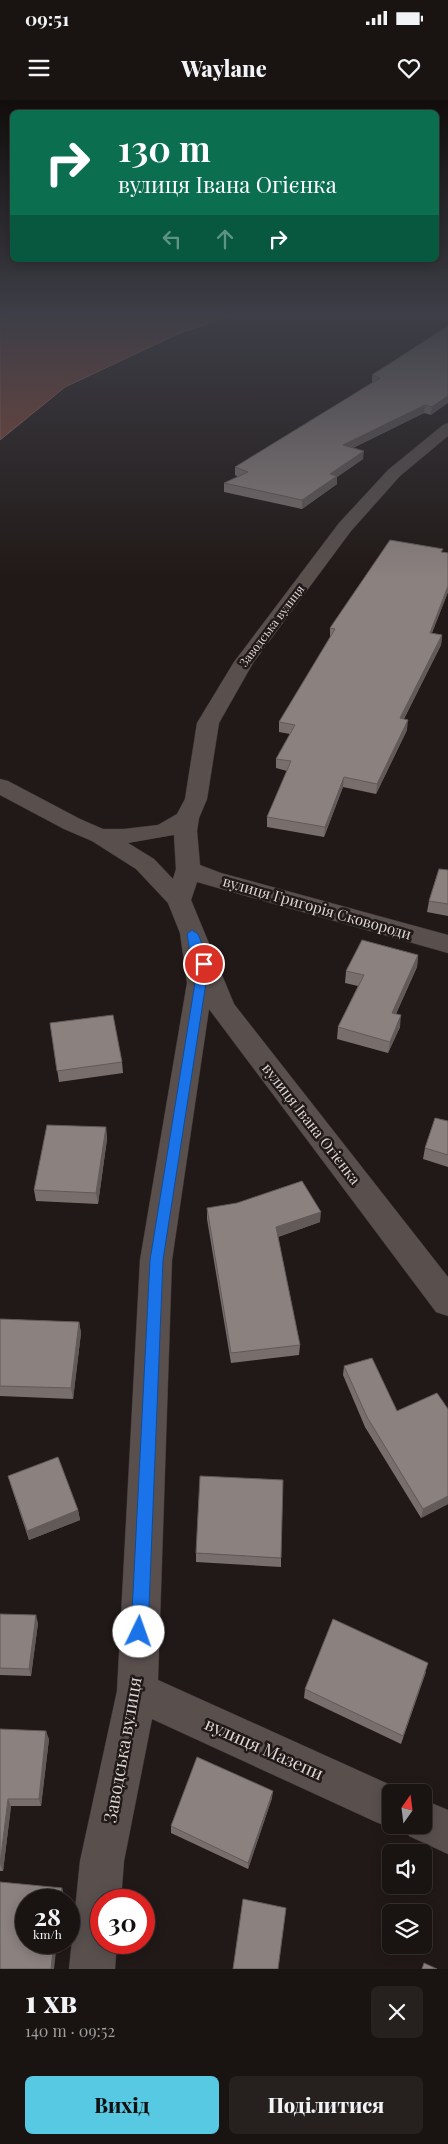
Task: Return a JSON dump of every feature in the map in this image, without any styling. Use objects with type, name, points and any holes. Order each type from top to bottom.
[{"type":"street","name":"Заводська вулиця","points":[[188,869],[185,857],[187,818],[196,799],[208,723],[244,662],[345,527],[394,473],[439,443],[448,428]]},
{"type":"street","points":[[0,786],[72,824],[112,836],[164,831],[187,818]]},
{"type":"street","points":[[112,836],[145,864],[179,900],[192,934]]},
{"type":"street","points":[[179,900],[188,869]]},
{"type":"street","name":"вулиця Григорія Сковороди","points":[[188,869],[247,889],[448,944]]},
{"type":"street","name":"Заводська вулиця","points":[[92,1969],[102,1861],[137,1691],[156,1260],[200,983],[192,934]]},
{"type":"street","name":"вулиця Івана Огієнка","points":[[192,934],[222,1008],[448,1302]]},
{"type":"street","name":"вулиця Мазепи","points":[[137,1691],[382,1802]]},
{"type":"street","points":[[432,1825],[448,1832]]},
{"type":"shaded area","points":[[0,404],[44,404],[0,440]]},
{"type":"building","points":[[337,404],[436,404],[432,407],[425,405],[343,445],[364,451],[330,474],[337,476],[302,500],[224,483],[248,472],[235,467]]},
{"type":"building","points":[[390,540],[443,549],[441,552],[448,553],[448,586],[430,633],[442,635],[400,718],[408,720],[377,784],[344,777],[325,827],[267,817],[291,761],[276,759],[295,725],[279,722],[335,629],[330,628]]},
{"type":"building","points":[[439,869],[448,870],[448,904],[429,901]]},
{"type":"building","points":[[362,940],[418,955],[392,1013],[401,1015],[390,1042],[338,1027],[364,975],[346,971]]},
{"type":"building","points":[[113,1015],[122,1062],[57,1071],[50,1023]]},
{"type":"building","points":[[435,1118],[448,1121],[448,1155],[425,1148]]},
{"type":"building","points":[[47,1125],[106,1127],[96,1193],[34,1190]]},
{"type":"building","points":[[302,1181],[321,1212],[276,1227],[300,1345],[231,1353],[207,1208],[237,1203]]},
{"type":"building","points":[[0,1319],[79,1322],[71,1388],[0,1386]]},
{"type":"building","points":[[372,1358],[397,1411],[437,1393],[448,1409],[448,1496],[423,1509],[367,1417],[344,1366]]},
{"type":"building","points":[[58,1457],[78,1510],[27,1531],[8,1476]]},
{"type":"building","points":[[200,1476],[283,1480],[281,1558],[196,1553]]},
{"type":"building","points":[[0,1614],[36,1615],[29,1669],[0,1668]]},
{"type":"building","points":[[333,1619],[428,1663],[403,1736],[305,1689]]},
{"type":"building","points":[[0,1729],[46,1731],[39,1799],[8,1799],[0,1864]]},
{"type":"building","points":[[197,1757],[273,1791],[248,1863],[171,1826]]},
{"type":"building","points":[[0,1882],[62,1888],[15,1889],[15,1954],[53,1954],[51,1969],[0,1969]]},
{"type":"building","points":[[243,1899],[286,1908],[278,1969],[233,1969]]},
{"type":"building","points":[[424,1963],[437,1969],[422,1969]]},
{"type":"route","points":[[139,1632],[156,1260],[200,983],[192,934],[204,964]]}]
